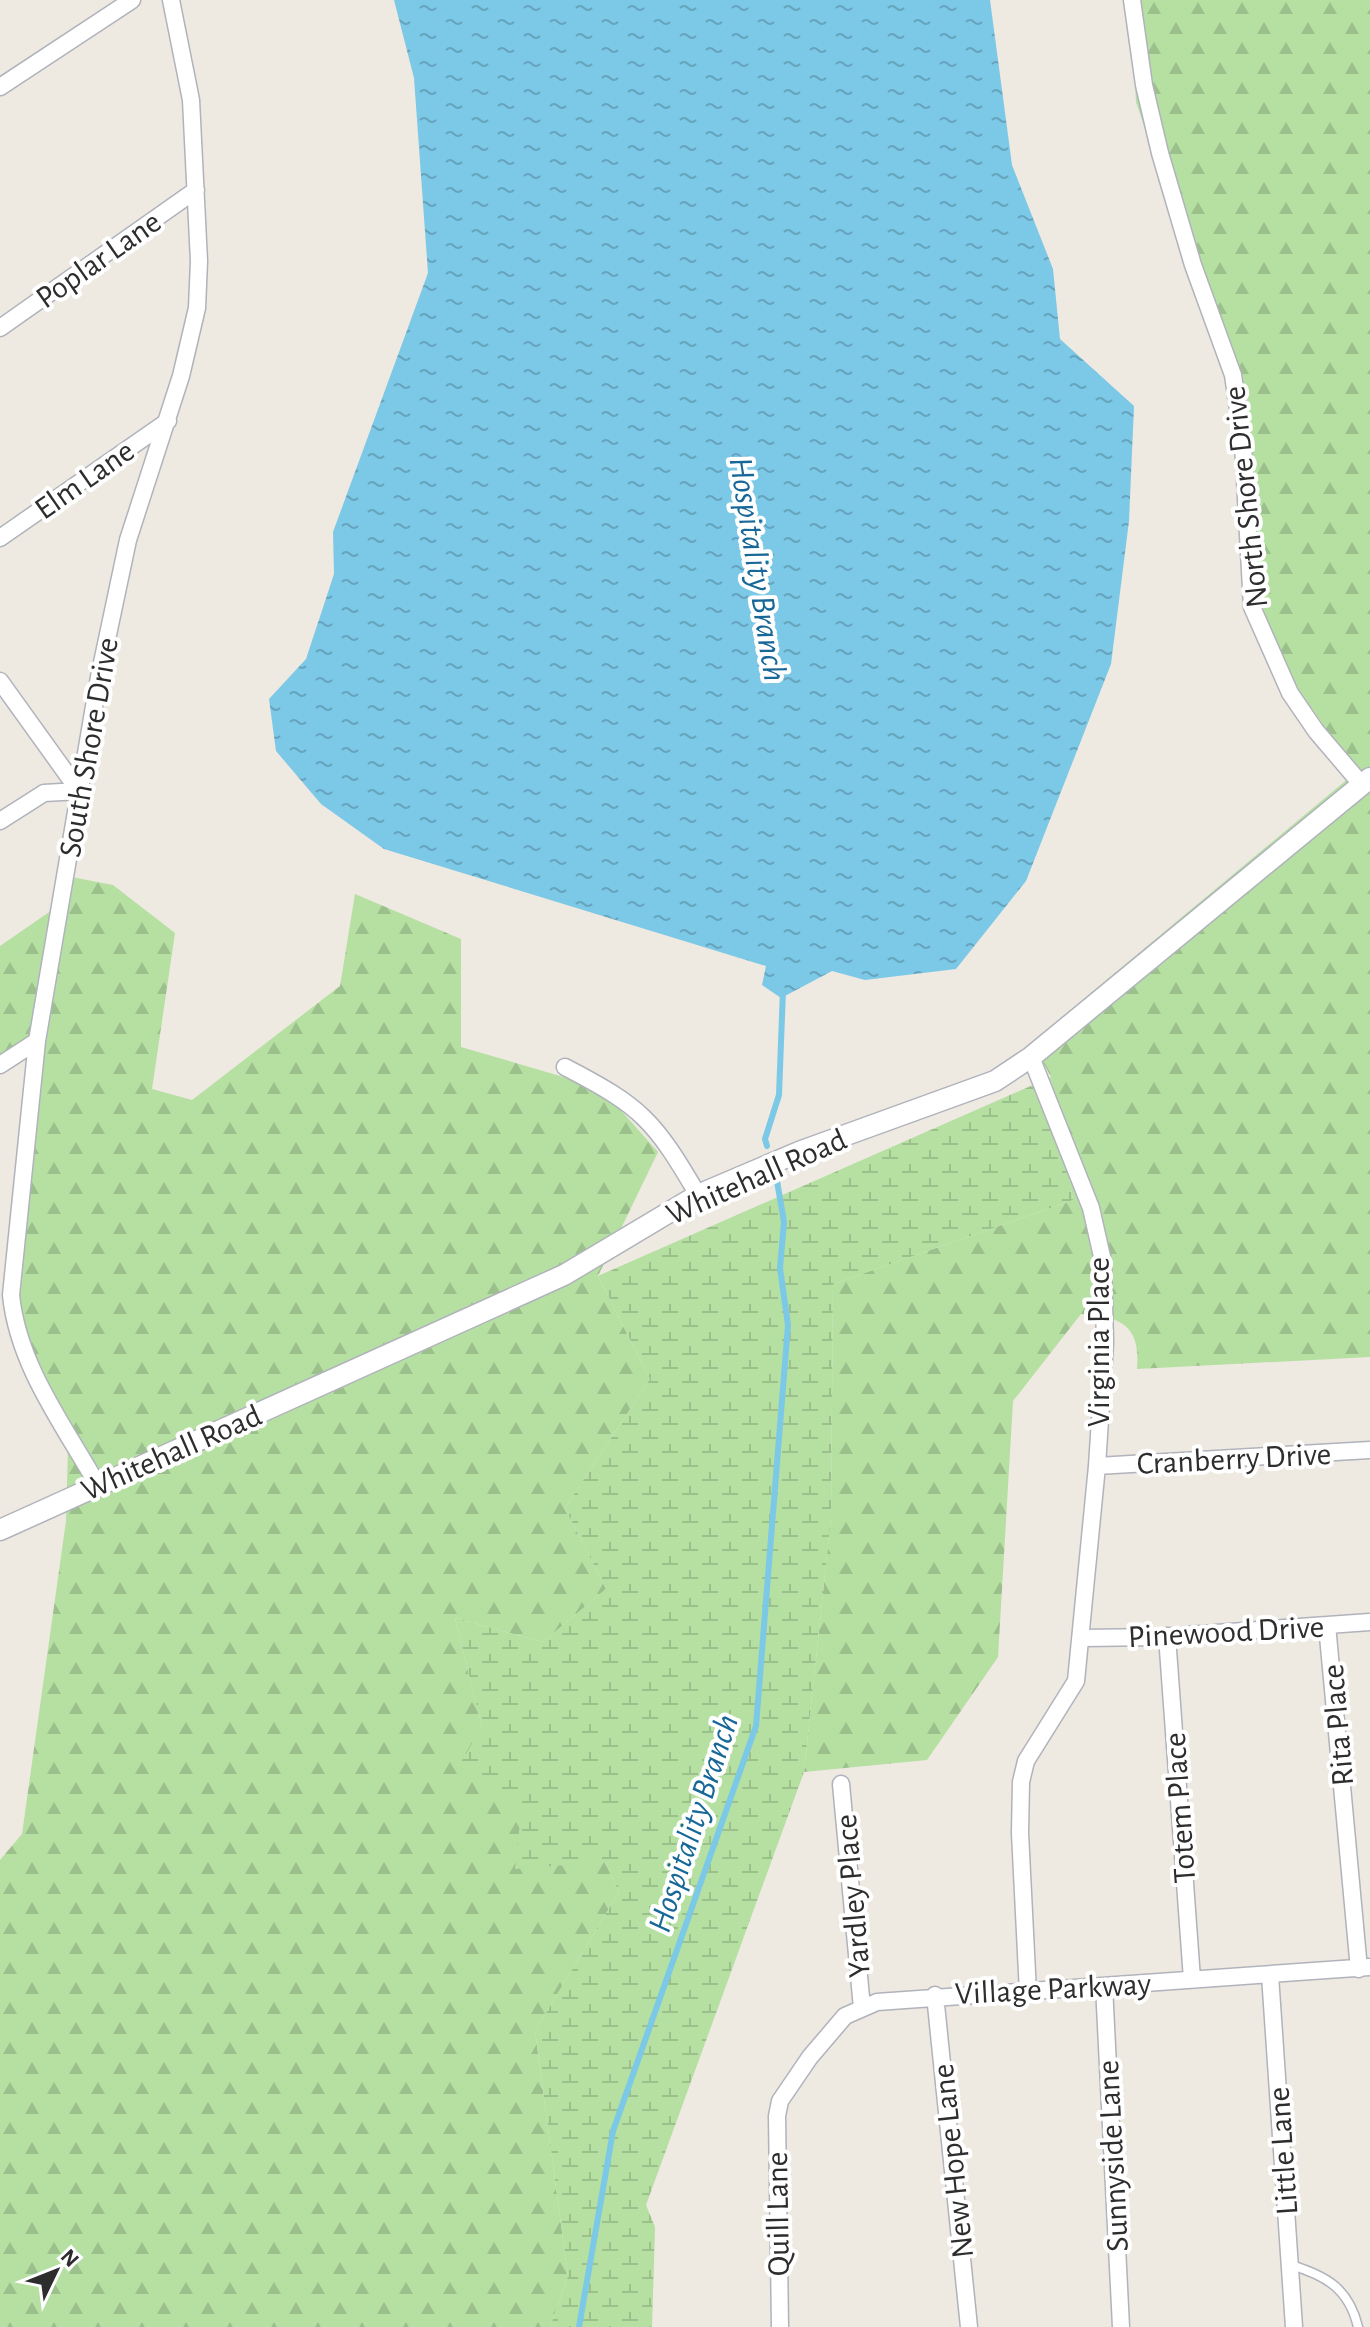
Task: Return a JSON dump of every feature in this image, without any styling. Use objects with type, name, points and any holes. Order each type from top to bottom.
[{"type":"street","points":[[0,87],[132,0]]},
{"type":"street","name":"South Shore Drive","points":[[97,1484],[33,1373],[14,1328],[11,1295],[37,1041],[79,791],[128,540],[168,421],[197,308],[196,190],[191,100],[171,0]]},
{"type":"street","name":"North Shore Drive","points":[[1132,0],[1144,85],[1160,153],[1193,265],[1233,375],[1243,444],[1252,607],[1290,693],[1316,731],[1366,781]]},
{"type":"street","name":"Poplar Lane","points":[[0,328],[196,190]]},
{"type":"street","name":"Elm Lane","points":[[0,538],[168,421]]},
{"type":"street","points":[[0,681],[79,791]]},
{"type":"street","name":"Whitehall Road","points":[[0,1530],[564,1275],[698,1195],[799,1152],[995,1081],[1031,1057],[1366,781]]},
{"type":"street","points":[[0,821],[44,793],[79,791]]},
{"type":"street","points":[[0,1065],[37,1041]]},
{"type":"street","name":"Virginia Place","points":[[1028,1993],[1020,1833],[1021,1782],[1026,1761],[1076,1681],[1097,1466],[1105,1343],[1103,1261],[1091,1208],[1031,1057]]},
{"type":"street","points":[[565,1067],[621,1096],[644,1114],[663,1136],[698,1195]]},
{"type":"street","name":"Cranberry Drive","points":[[1097,1466],[1370,1450]]},
{"type":"street","name":"Pinewood Drive","points":[[1082,1638],[1167,1636],[1370,1622]]},
{"type":"street","name":"Rita Place","points":[[1327,1625],[1365,1968]]},
{"type":"street","name":"Totem Place","points":[[1167,1636],[1192,1979]]},
{"type":"street","name":"Yardley Place","points":[[841,1784],[862,2008]]},
{"type":"street","name":"Village Parkway","points":[[780,2101],[810,2057],[845,2016],[877,2002],[935,1995],[1028,1993],[1365,1968]]},
{"type":"street","name":"Little Lane","points":[[1270,1975],[1294,2327]]},
{"type":"street","name":"Sunnyside Lane","points":[[1104,1986],[1121,2327]]},
{"type":"street","name":"New Hope Lane","points":[[935,1995],[969,2327]]},
{"type":"street","name":"Quill Lane","points":[[780,2101],[775,2137],[780,2327]]},
{"type":"lane","points":[[1290,2265],[1317,2273],[1340,2287],[1353,2306],[1358,2327]]},
{"type":"green space","points":[[1131,0],[1370,0],[1370,1357],[1137,1369],[1135,1342],[1125,1326],[1107,1317],[1081,1314],[1013,1401],[998,1657],[927,1760],[804,1772],[831,1517],[833,1284],[1073,1200],[1051,1077],[1032,1042],[1356,772],[1245,612],[1237,402],[1136,102]]},
{"type":"green space","points":[[61,875],[113,885],[175,933],[152,1089],[192,1100],[340,986],[355,894],[461,939],[461,1047],[601,1088],[658,1152],[598,1276],[650,1379],[565,1508],[606,1589],[543,1642],[455,1618],[482,1727],[522,1803],[605,1862],[619,1892],[535,2031],[568,2276],[550,2327],[0,2327],[0,1860],[22,1834],[66,1521],[68,1447],[11,1292],[35,1036],[0,1060],[0,946],[55,908]]},
{"type":"green space","points":[[1051,1077],[1073,1200],[833,1284],[831,1517],[804,1772],[646,2205],[655,2227],[652,2327],[550,2327],[568,2276],[535,2031],[619,1892],[605,1862],[515,1869],[522,1803],[459,1765],[482,1727],[455,1618],[543,1642],[606,1589],[565,1508],[650,1379],[598,1276]]},
{"type":"water","points":[[394,0],[990,0],[1012,165],[1053,269],[1060,339],[1134,406],[1129,521],[1111,664],[1026,881],[956,969],[865,980],[832,971],[781,998],[762,985],[766,966],[384,849],[321,804],[276,751],[269,699],[306,659],[334,574],[333,532],[428,273],[414,78]]},
{"type":"waterway","name":"Hospitality Branch","points":[[767,1146],[765,1139],[779,1095],[783,990]]},
{"type":"waterway","name":"Hospitality Branch","points":[[579,2327],[613,2131],[756,1726],[788,1325],[780,1268],[784,1222],[777,1181]]}]
